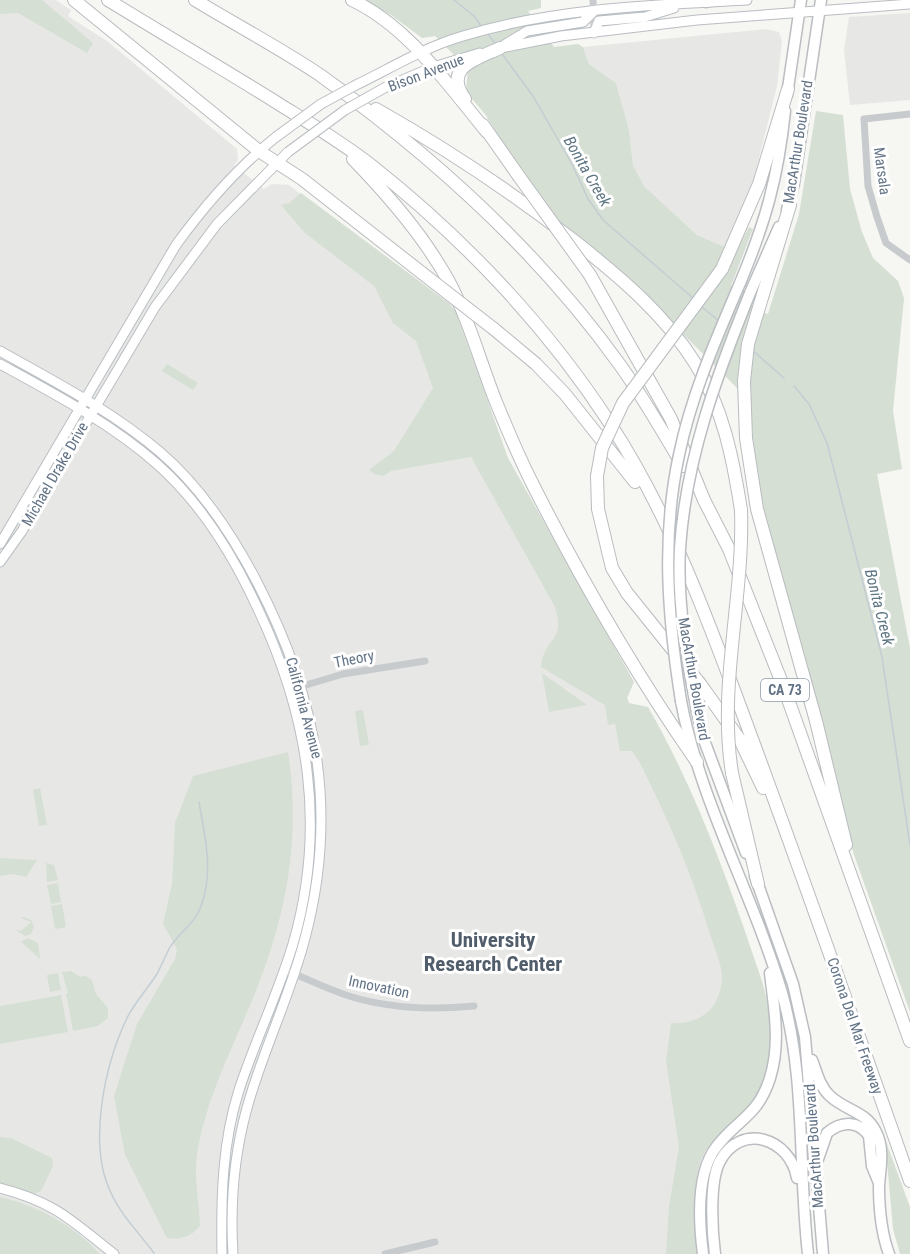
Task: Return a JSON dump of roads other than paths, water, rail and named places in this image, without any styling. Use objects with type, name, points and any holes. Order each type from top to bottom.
[{"type":"highway","points":[[74,0],[165,71],[259,151],[277,162],[422,273],[536,364],[565,394],[661,517]]},
{"type":"highway","points":[[108,0],[334,139],[372,166],[452,236],[523,310],[610,423],[661,517]]},
{"type":"highway","points":[[195,0],[330,83],[450,151],[529,205],[601,262],[650,307],[666,323],[696,364],[727,435],[741,510],[743,550],[726,713],[732,773],[758,884]]},
{"type":"highway","points":[[352,0],[372,10],[393,26],[433,67],[487,132]]},
{"type":"highway","points":[[500,48],[465,65],[460,70],[458,86],[487,132],[590,275],[671,419],[704,500]]},
{"type":"highway","points":[[330,83],[404,138],[459,185],[538,267],[621,366],[704,500]]},
{"type":"highway","points":[[788,89],[759,184],[722,269],[622,403],[602,448],[597,476],[598,509],[612,568],[627,593],[701,686],[740,740],[801,870]]},
{"type":"highway","points":[[334,139],[396,204],[449,281],[475,340],[496,401],[532,482],[660,710],[697,762]]},
{"type":"highway","points":[[790,205],[748,344],[744,381],[744,416],[757,509],[837,800],[854,884]]},
{"type":"highway","name":"CA 73","points":[[704,500],[729,549],[784,688],[910,1041]]},
{"type":"highway","name":"CA 73","points":[[661,517],[702,608],[801,870]]},
{"type":"highway","name":"Corona Del Mar Freeway","points":[[801,870],[910,1181]]},
{"type":"main road","name":"Bison Avenue","points":[[83,404],[176,245],[198,213],[259,151],[321,104],[419,53],[461,36],[543,17],[710,1],[747,0]]},
{"type":"main road","points":[[594,33],[599,21],[645,17],[684,4]]},
{"type":"main road","name":"Bison Avenue","points":[[90,414],[151,314],[194,252],[217,224],[288,152],[345,110],[386,87],[447,62],[500,48],[561,36],[800,6],[910,4]]},
{"type":"main road","name":"MacArthur Boulevard","points":[[820,5],[790,205],[750,293],[706,408],[685,501],[680,550],[681,609],[685,646],[704,740],[788,967],[805,1037],[823,1254]]},
{"type":"main road","name":"MacArthur Boulevard","points":[[800,6],[776,183],[762,231],[713,347],[679,455],[670,508],[668,608],[681,701],[697,762],[768,951],[793,1043],[801,1102],[800,1179],[808,1254]]},
{"type":"main road","points":[[500,48],[527,31],[583,22],[594,11]]},
{"type":"main road","name":"California Avenue","points":[[0,351],[83,404],[90,414],[158,465],[180,488],[213,530],[251,594],[271,637],[291,690],[305,747],[310,813],[303,899],[284,970],[239,1091],[230,1128],[221,1194],[222,1254]]},
{"type":"main road","name":"California Avenue","points":[[0,364],[83,404],[95,405],[160,451],[180,471],[223,523],[271,610],[302,686],[319,766],[322,829],[314,905],[295,975],[256,1079],[238,1142],[232,1205],[233,1254]]},
{"type":"main road","name":"Michael Drake Drive","points":[[0,544],[83,404]]},
{"type":"main road","name":"Michael Drake Drive","points":[[0,562],[42,498],[90,414]]},
{"type":"main road","points":[[703,1254],[703,1190],[710,1158],[717,1146],[746,1120],[760,1101],[770,1078],[777,1035],[768,951]]},
{"type":"main road","points":[[805,1037],[820,1084],[831,1097],[862,1114],[877,1134],[882,1172],[879,1183]]},
{"type":"main road","points":[[816,1169],[827,1133],[844,1123],[855,1124],[869,1136],[872,1166],[879,1183],[884,1239],[889,1254]]},
{"type":"main road","points":[[715,1254],[712,1238],[715,1179],[718,1163],[726,1151],[750,1140],[764,1139],[776,1143],[795,1163],[800,1179]]},
{"type":"main road","points":[[0,1188],[27,1196],[58,1210],[83,1227],[114,1254]]},
{"type":"street","points":[[593,0],[594,33]]},
{"type":"street","name":"Marsala","points":[[910,114],[864,119],[868,186],[882,232],[886,243],[910,260]]},
{"type":"street","name":"Theory","points":[[291,690],[343,674],[424,661]]},
{"type":"street","name":"Innovation","points":[[284,970],[346,995],[390,1006],[424,1009],[474,1006]]},
{"type":"street","points":[[385,1254],[435,1242]]},
{"type":"waterway","name":"Bonita Creek","points":[[454,0],[474,16],[481,26]]},
{"type":"waterway","name":"Bonita Creek","points":[[488,34],[496,45]]},
{"type":"waterway","name":"Bonita Creek","points":[[502,54],[533,96],[572,164],[588,199],[603,220],[694,299]]},
{"type":"waterway","name":"Bonita Creek","points":[[702,307],[719,321]]},
{"type":"waterway","name":"Bonita Creek","points":[[752,350],[784,378]]},
{"type":"waterway","name":"Bonita Creek","points":[[794,386],[809,404],[827,443],[882,657],[910,845]]},
{"type":"waterway","points":[[154,1253],[120,1209],[104,1173],[100,1151],[102,1104],[112,1057],[128,1016],[157,974],[169,949],[195,918],[201,906],[208,867],[199,802]]},
{"type":"district","name":"University Research Center","points":[[493,952]]}]
